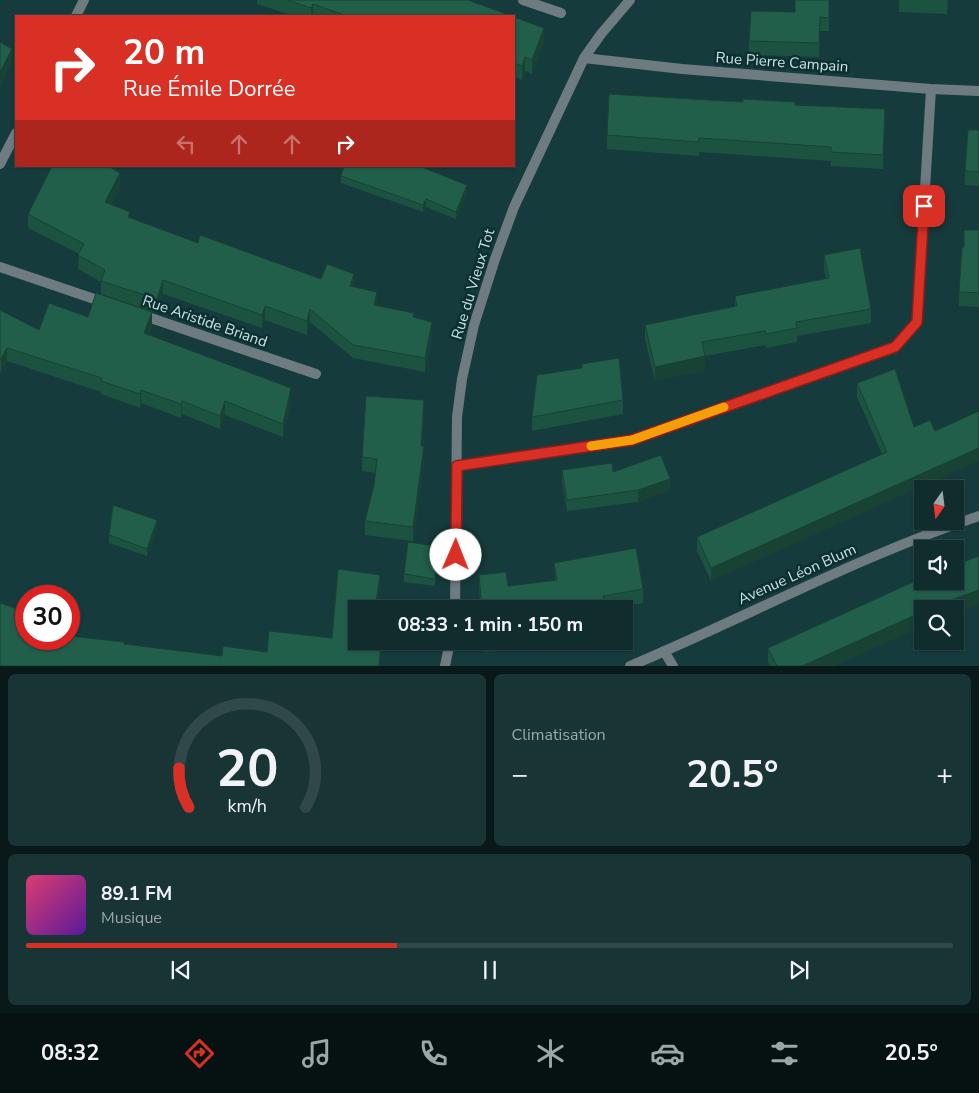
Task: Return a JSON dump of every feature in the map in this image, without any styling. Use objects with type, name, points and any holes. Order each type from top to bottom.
[{"type":"street","points":[[76,15],[84,0]]},
{"type":"street","points":[[523,0],[561,13]]},
{"type":"street","name":"Rue du Vieux Tot","points":[[455,600],[457,417],[462,379],[474,325],[514,208],[584,58],[601,34],[630,0]]},
{"type":"street","name":"Rue Pierre Campain","points":[[584,58],[682,69],[931,89],[979,91]]},
{"type":"street","points":[[457,466],[632,440],[895,347],[917,322],[931,89]]},
{"type":"street","points":[[0,164],[15,134]]},
{"type":"street","points":[[0,267],[112,305]]},
{"type":"street","name":"Rue Aristide Briand","points":[[130,311],[316,374]]},
{"type":"street","name":"Avenue Léon Blum","points":[[630,666],[746,612],[934,531],[979,516]]},
{"type":"street","points":[[445,666],[448,650]]},
{"type":"street","points":[[664,651],[673,666]]},
{"type":"building","points":[[287,0],[468,0],[509,15],[344,15],[313,4],[311,8]]},
{"type":"building","points":[[795,0],[829,0],[829,18],[820,17],[819,43],[749,41],[751,11],[795,12]]},
{"type":"building","points":[[515,17],[544,28],[532,60],[525,57],[522,66],[515,63]]},
{"type":"building","points":[[0,42],[12,49],[0,72]]},
{"type":"building","points":[[609,94],[743,102],[743,99],[795,102],[795,105],[885,109],[883,155],[831,152],[831,147],[699,138],[699,142],[607,135]]},
{"type":"building","points":[[968,130],[979,130],[979,172],[965,171]]},
{"type":"building","points":[[52,167],[110,167],[120,173],[105,202],[130,212],[128,217],[198,243],[200,235],[321,279],[327,264],[354,274],[350,286],[377,292],[374,305],[414,313],[413,317],[432,322],[425,358],[353,345],[310,309],[307,321],[265,306],[262,315],[163,280],[157,299],[101,281],[105,270],[78,255],[84,244],[28,214]]},
{"type":"building","points":[[344,167],[422,167],[467,185],[456,212],[426,199],[423,205],[341,176]]},
{"type":"building","points":[[964,230],[979,230],[979,293],[959,292]]},
{"type":"building","points":[[860,248],[871,309],[796,322],[797,328],[766,334],[765,331],[702,342],[705,356],[655,367],[645,325],[737,306],[735,296],[829,278],[824,255]]},
{"type":"building","points":[[96,293],[152,312],[144,333],[291,388],[283,424],[225,401],[220,416],[182,401],[181,404],[141,390],[140,394],[101,381],[102,378],[7,348],[0,359],[0,310],[39,330],[49,303],[88,317]]},
{"type":"building","points":[[619,358],[623,400],[532,417],[537,375],[582,368],[582,364]]},
{"type":"building","points":[[895,369],[914,427],[930,420],[935,431],[979,411],[979,448],[711,568],[697,537],[887,452],[857,383]]},
{"type":"building","points":[[366,396],[424,400],[421,446],[424,446],[413,527],[365,521],[374,485],[377,459],[362,457]]},
{"type":"building","points":[[661,455],[670,479],[638,490],[567,500],[562,470],[612,463],[613,472]]},
{"type":"building","points":[[113,505],[157,520],[147,549],[109,535]]},
{"type":"building","points":[[408,542],[436,546],[435,579],[404,574]]},
{"type":"building","points":[[636,548],[643,589],[603,596],[604,600],[481,600],[479,575],[506,572],[508,586],[557,580],[554,563]]},
{"type":"building","points":[[979,556],[979,590],[951,600],[914,600],[914,616],[802,666],[777,666],[768,648],[914,582],[914,590],[964,590],[964,562]]},
{"type":"building","points":[[338,569],[380,575],[376,600],[348,600],[348,650],[380,650],[379,666],[0,666],[0,603],[15,608],[15,650],[80,650],[80,637],[222,656],[223,646],[267,652],[269,631],[332,638]]},
{"type":"slow traffic","points":[[591,446],[632,440],[724,407]]},
{"type":"route","points":[[456,555],[457,466],[632,440],[895,347],[917,322],[924,206]]}]
